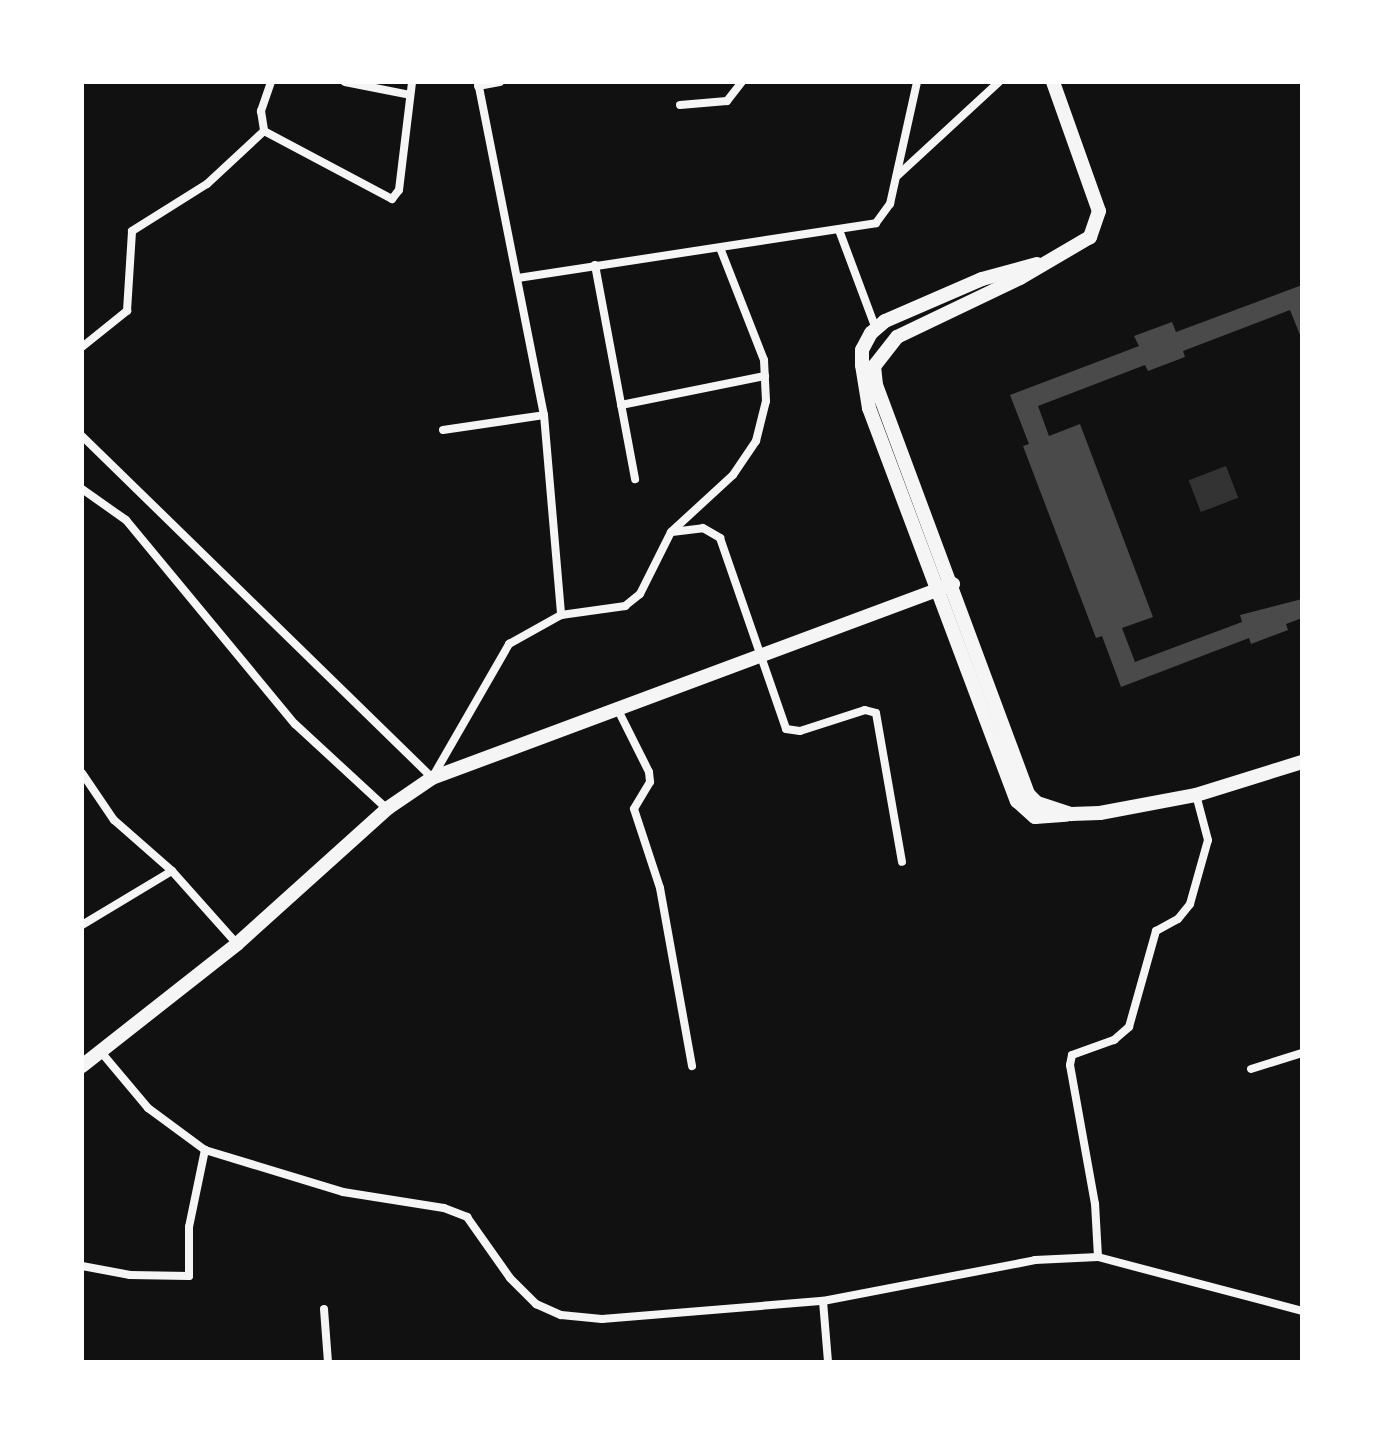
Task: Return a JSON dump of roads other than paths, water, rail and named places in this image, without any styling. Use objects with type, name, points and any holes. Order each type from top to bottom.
[{"type":"street","points":[[264,131],[261,111],[271,82]]},
{"type":"street","points":[[345,82],[410,95]]},
{"type":"street","points":[[264,131],[395,199],[412,82]]},
{"type":"street","points":[[500,82],[478,84],[544,415],[561,615]]},
{"type":"street","points":[[680,105],[727,101],[742,82]]},
{"type":"street","points":[[518,278],[876,223],[890,204],[917,82]]},
{"type":"street","points":[[896,177],[999,82]]},
{"type":"street","points":[[1053,82],[1099,211],[1090,237],[1020,278],[897,337],[874,366],[876,385],[953,584],[1028,794],[1048,809],[1071,814]]},
{"type":"street","points":[[82,347],[127,311],[132,231],[207,184],[264,131]]},
{"type":"street","points":[[839,230],[876,329]]},
{"type":"street","points":[[432,778],[509,644],[561,615],[625,606],[640,594],[671,532],[733,475],[756,441],[766,401],[765,376],[751,320],[720,248]]},
{"type":"street","points":[[1041,263],[982,279],[876,329],[862,350],[869,408],[1017,801],[1035,817],[1071,814],[1196,795],[1302,762]]},
{"type":"street","points":[[595,265],[635,479]]},
{"type":"street","points":[[621,405],[765,376]]},
{"type":"street","points":[[443,430],[544,415]]},
{"type":"street","points":[[83,439],[432,778]]},
{"type":"street","points":[[82,489],[126,520],[295,724],[387,809]]},
{"type":"street","points":[[671,532],[703,528],[720,538],[758,657],[786,729],[800,731],[865,710],[876,713],[902,862]]},
{"type":"street","points":[[82,1066],[237,944],[387,809],[432,778],[953,584]]},
{"type":"street","points":[[618,710],[649,772],[647,790],[634,809],[672,940],[692,1066]]},
{"type":"street","points":[[82,773],[114,820],[172,871],[237,944]]},
{"type":"street","points":[[1098,1257],[1095,1204],[1070,1065],[1072,1055],[1114,1040],[1129,1027],[1156,931],[1184,915],[1190,904],[1208,840],[1196,795]]},
{"type":"street","points":[[82,925],[172,871]]},
{"type":"street","points":[[101,1052],[148,1108],[205,1150],[343,1192],[444,1208],[467,1217],[510,1278],[536,1304],[561,1315],[602,1319],[823,1301],[1011,1264],[1098,1257],[1302,1311]]},
{"type":"street","points":[[1251,1069],[1301,1056]]},
{"type":"street","points":[[82,1266],[130,1275],[189,1276],[193,1269],[189,1227],[205,1150]]},
{"type":"street","points":[[823,1301],[828,1362]]},
{"type":"street","points":[[324,1309],[328,1362]]}]
